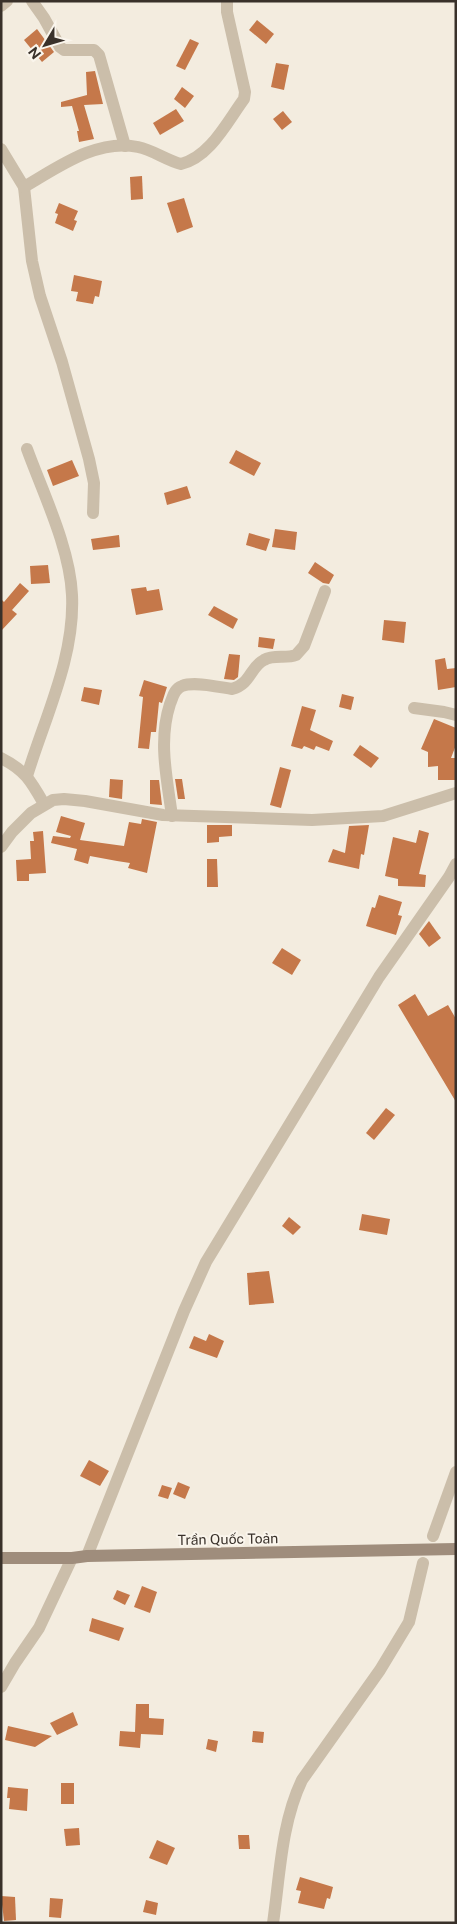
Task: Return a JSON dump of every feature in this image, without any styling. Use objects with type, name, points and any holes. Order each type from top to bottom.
[{"type":"main road","name":"Trần Quốc Toản","points":[[1,1558],[456,1549]]},
{"type":"street","points":[[1,6],[7,1]]},
{"type":"street","points":[[32,1],[60,47],[64,50],[94,50],[99,55],[126,146]]},
{"type":"street","points":[[24,187],[78,157],[96,150],[126,146],[145,148],[181,164],[188,163],[196,158],[208,147],[244,99],[245,92],[227,12],[227,1]]},
{"type":"street","points":[[1,149],[24,187],[32,261],[40,296],[62,362],[89,459],[94,483],[93,513]]},
{"type":"street","points":[[27,449],[63,547],[72,594],[69,636],[62,667],[55,694],[27,776]]},
{"type":"street","points":[[172,816],[163,740],[166,717],[174,692],[184,685],[192,684],[232,689],[238,688],[244,684],[260,662],[266,658],[296,656],[304,646],[325,591]]},
{"type":"street","points":[[414,708],[456,715]]},
{"type":"street","points":[[1,758],[16,766],[27,776],[44,804]]},
{"type":"street","points":[[1,847],[12,832],[31,813],[44,804],[64,798],[172,816],[312,820],[383,816],[456,793]]},
{"type":"street","points":[[87,1556],[184,1311],[206,1262],[379,977],[418,918],[449,877],[456,864]]},
{"type":"street","points":[[433,1536],[456,1472]]},
{"type":"street","points":[[1,1686],[14,1662],[38,1628],[72,1558]]},
{"type":"street","points":[[273,1923],[288,1816],[293,1798],[302,1780],[380,1670],[409,1622],[423,1563]]},
{"type":"building","points":[[257,20],[274,34],[266,44],[249,30]]},
{"type":"building","points":[[37,29],[54,52],[42,62],[24,40]]},
{"type":"building","points":[[190,39],[199,43],[185,70],[176,66]]},
{"type":"building","points":[[276,63],[289,65],[284,90],[271,87]]},
{"type":"building","points":[[95,71],[103,104],[84,105],[94,139],[79,142],[77,131],[79,131],[72,106],[61,107],[61,102],[87,95],[86,72]]},
{"type":"building","points":[[182,87],[194,96],[185,108],[174,99]]},
{"type":"building","points":[[176,109],[184,121],[160,135],[153,123]]},
{"type":"building","points":[[283,111],[292,122],[282,130],[273,119]]},
{"type":"building","points":[[142,176],[143,199],[131,200],[130,177]]},
{"type":"building","points":[[184,198],[193,227],[177,233],[167,203]]},
{"type":"building","points":[[59,203],[78,211],[74,220],[77,221],[73,231],[55,223],[58,214],[55,213]]},
{"type":"building","points":[[74,275],[102,281],[99,297],[95,296],[93,304],[76,301],[78,292],[71,291]]},
{"type":"building","points":[[236,450],[261,463],[254,476],[229,463]]},
{"type":"building","points":[[72,460],[79,476],[53,486],[47,470]]},
{"type":"building","points":[[187,486],[191,498],[167,505],[164,493]]},
{"type":"building","points":[[275,529],[297,532],[295,550],[272,547]]},
{"type":"building","points":[[249,533],[270,539],[266,551],[246,545]]},
{"type":"building","points":[[119,535],[120,547],[93,550],[91,539]]},
{"type":"building","points":[[315,562],[334,575],[329,584],[323,583],[308,573]]},
{"type":"building","points":[[48,565],[50,583],[31,584],[30,566]]},
{"type":"building","points":[[20,583],[29,591],[12,610],[17,614],[1,631],[1,599],[4,602]]},
{"type":"building","points":[[146,587],[147,591],[159,589],[163,610],[136,615],[131,589]]},
{"type":"building","points":[[214,606],[238,619],[233,629],[208,615]]},
{"type":"building","points":[[384,620],[406,622],[404,643],[382,640]]},
{"type":"building","points":[[259,637],[275,639],[273,649],[258,647]]},
{"type":"building","points":[[229,654],[240,655],[238,677],[234,680],[224,679]]},
{"type":"building","points":[[445,658],[447,669],[456,668],[456,687],[438,690],[435,660]]},
{"type":"building","points":[[144,680],[167,687],[162,703],[159,702],[156,732],[151,732],[149,749],[138,748],[143,697],[139,696]]},
{"type":"building","points":[[84,687],[102,690],[99,705],[81,701]]},
{"type":"building","points":[[342,694],[354,697],[351,710],[339,707]]},
{"type":"building","points":[[302,706],[316,710],[310,730],[333,741],[329,751],[316,746],[314,750],[304,746],[302,749],[291,746]]},
{"type":"building","points":[[434,719],[456,728],[456,745],[451,758],[456,758],[456,780],[438,780],[438,766],[428,767],[428,752],[421,749]]},
{"type":"building","points":[[360,745],[379,758],[371,768],[353,755]]},
{"type":"building","points":[[280,767],[291,770],[281,808],[270,805]]},
{"type":"building","points":[[110,779],[123,780],[122,799],[109,797]]},
{"type":"building","points":[[175,779],[182,779],[185,799],[178,799]]},
{"type":"building","points":[[150,780],[159,780],[162,805],[150,804]]},
{"type":"building","points":[[61,816],[85,823],[80,840],[124,846],[129,822],[141,824],[142,819],[157,822],[147,873],[128,868],[130,863],[90,856],[88,864],[74,860],[77,849],[51,843],[53,836],[70,838],[71,836],[56,832]]},
{"type":"building","points":[[207,825],[232,825],[232,836],[219,837],[219,842],[207,843]]},
{"type":"building","points":[[369,825],[364,855],[361,854],[359,869],[328,862],[333,849],[345,853],[349,826]]},
{"type":"building","points":[[419,830],[429,833],[419,874],[426,875],[425,887],[398,886],[398,879],[385,876],[393,837],[416,843]]},
{"type":"building","points":[[43,831],[46,873],[29,874],[29,881],[17,881],[16,860],[31,859],[30,841],[34,841],[33,832]]},
{"type":"building","points":[[207,859],[217,859],[218,887],[207,887]]},
{"type":"building","points":[[379,895],[402,902],[398,915],[402,916],[396,935],[366,926],[372,907],[375,908]]},
{"type":"building","points":[[429,921],[441,938],[429,947],[419,934]]},
{"type":"building","points":[[282,948],[301,960],[292,975],[272,963]]},
{"type":"building","points":[[415,994],[428,1016],[448,1005],[456,1019],[456,1102],[398,1005]]},
{"type":"building","points":[[386,1108],[395,1115],[374,1140],[366,1133]]},
{"type":"building","points":[[362,1214],[390,1219],[387,1235],[359,1230]]},
{"type":"building","points":[[289,1217],[301,1227],[293,1235],[282,1226]]},
{"type":"building","points":[[269,1271],[274,1303],[249,1305],[247,1273]]},
{"type":"building","points":[[209,1334],[224,1341],[217,1358],[189,1348],[194,1336],[206,1341]]},
{"type":"building","points":[[89,1460],[109,1471],[100,1486],[80,1476]]},
{"type":"building","points":[[178,1482],[190,1487],[185,1499],[173,1494]]},
{"type":"building","points":[[162,1485],[172,1488],[168,1499],[158,1496]]},
{"type":"building","points":[[142,1586],[157,1592],[150,1613],[134,1607]]},
{"type":"building","points":[[117,1590],[130,1595],[125,1605],[113,1599]]},
{"type":"building","points":[[92,1618],[124,1628],[119,1641],[89,1631]]},
{"type":"building","points":[[136,1704],[149,1704],[149,1718],[164,1719],[163,1735],[141,1734],[140,1748],[119,1746],[120,1731],[135,1732]]},
{"type":"building","points":[[73,1712],[78,1725],[57,1735],[50,1723]]},
{"type":"building","points":[[8,1726],[52,1736],[35,1747],[5,1740]]},
{"type":"building","points":[[253,1731],[264,1732],[263,1743],[252,1742]]},
{"type":"building","points":[[208,1739],[218,1741],[216,1752],[206,1749]]},
{"type":"building","points":[[61,1783],[74,1783],[74,1804],[61,1804]]},
{"type":"building","points":[[8,1787],[28,1789],[27,1811],[9,1809]]},
{"type":"building","points":[[79,1828],[80,1845],[66,1846],[64,1829]]},
{"type":"building","points":[[238,1835],[249,1835],[250,1849],[239,1849]]},
{"type":"building","points":[[157,1840],[175,1848],[167,1865],[149,1858]]},
{"type":"building","points":[[300,1877],[333,1887],[330,1899],[327,1898],[324,1909],[298,1903],[301,1891],[296,1890]]},
{"type":"building","points":[[1,1896],[15,1897],[16,1920],[4,1921]]},
{"type":"building","points":[[50,1898],[63,1899],[61,1918],[49,1917]]},
{"type":"building","points":[[146,1900],[158,1903],[156,1915],[143,1912]]}]
